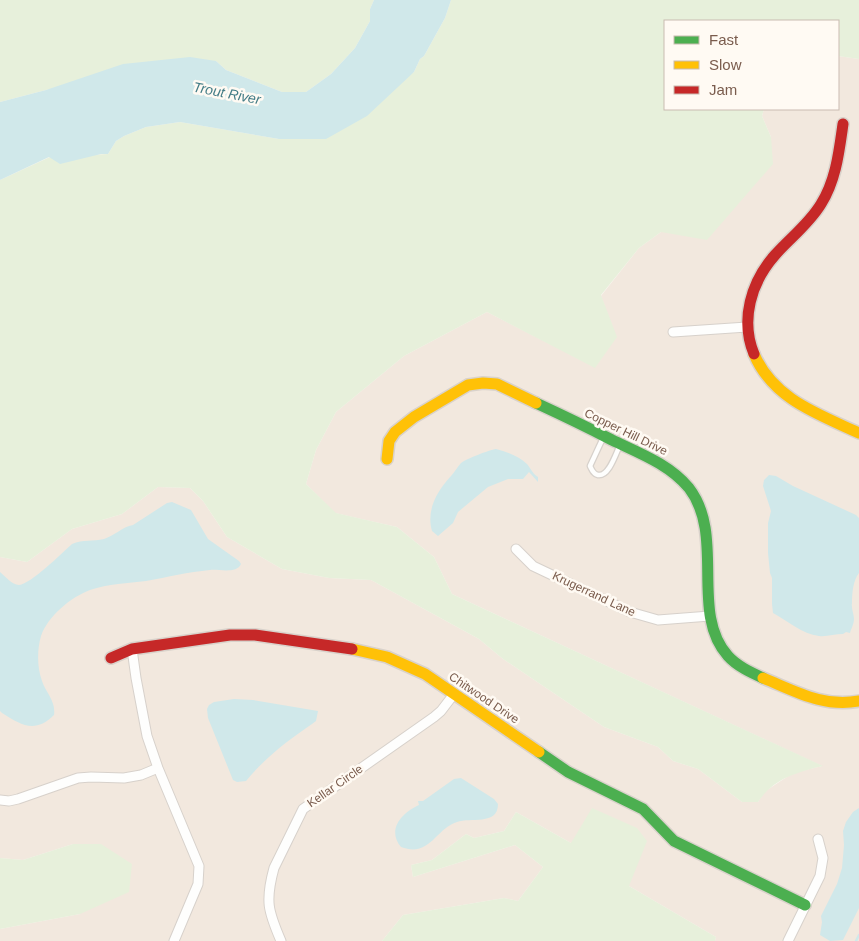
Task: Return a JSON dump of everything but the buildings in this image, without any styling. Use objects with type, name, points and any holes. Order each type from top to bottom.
[{"type":"street","points":[[843,124],[837,166],[828,191],[810,219],[768,263],[758,278],[751,294],[747,327],[756,361],[772,385],[797,403],[859,433]]},
{"type":"street","points":[[673,332],[747,327]]},
{"type":"street","name":"Copper Hill Drive","points":[[387,459],[389,441],[395,432],[406,423],[468,385],[488,382],[497,384],[669,468],[689,487],[705,520],[710,616],[718,643],[732,660],[744,668],[804,697],[818,702],[841,704],[859,701]]},
{"type":"street","name":"Krugerrand Lane","points":[[516,550],[533,566],[630,612],[658,620],[710,616]]},
{"type":"street","name":"Chitwood Drive","points":[[111,658],[132,649],[207,637],[243,635],[363,650],[380,654],[411,666],[568,772],[643,809],[651,815],[665,834],[674,841],[805,905]]},
{"type":"street","points":[[132,649],[147,736],[158,768],[199,866],[198,884],[174,941]]},
{"type":"street","name":"Kellar Circle","points":[[281,941],[269,914],[268,903],[271,878],[303,809],[434,717],[454,694]]},
{"type":"street","points":[[0,800],[18,799],[78,778],[124,778],[141,775],[158,768]]},
{"type":"street","points":[[788,941],[820,876],[823,858],[818,839]]},
{"type":"lane","points":[[604,436],[590,466],[596,474],[601,475],[607,471],[620,444]]},
{"type":"shaded area","points":[[839,56],[859,59],[859,941],[715,941],[716,937],[629,886],[571,843],[516,812],[504,831],[474,838],[466,834],[432,860],[411,865],[413,877],[515,845],[543,867],[518,901],[504,898],[403,915],[382,941],[0,941],[0,929],[80,914],[73,844],[23,860],[0,858],[0,557],[27,562],[72,529],[122,514],[158,487],[190,488],[203,501],[227,537],[282,569],[329,578],[371,580],[479,639],[503,659],[604,727],[658,747],[673,761],[698,769],[742,802],[758,802],[764,792],[793,773],[822,766],[452,594],[434,557],[397,527],[335,513],[306,484],[316,450],[336,412],[404,356],[487,312],[595,367],[616,337],[601,296],[639,248],[661,232],[771,137],[762,116],[764,110],[839,110]]},
{"type":"green space","points":[[0,0],[374,0],[370,9],[370,21],[355,48],[331,74],[306,92],[282,92],[226,70],[216,61],[46,90],[0,102]]},
{"type":"green space","points":[[451,0],[859,0],[859,59],[839,56],[839,20],[664,20],[664,110],[764,110],[762,116],[771,137],[773,164],[707,240],[661,232],[639,248],[601,295],[617,337],[595,368],[487,312],[404,356],[336,412],[316,450],[306,484],[336,513],[397,527],[434,557],[452,594],[823,766],[795,774],[778,782],[758,802],[742,802],[698,769],[673,761],[658,747],[604,727],[503,659],[479,639],[371,580],[329,578],[282,569],[227,537],[203,501],[190,488],[158,487],[122,514],[72,529],[27,562],[0,557],[0,180],[50,157],[108,154],[116,141],[124,136],[146,127],[180,122],[279,139],[414,72],[445,18]]},
{"type":"green space","points":[[592,808],[637,828],[647,841],[629,886],[716,937],[715,941],[382,941],[403,915],[504,898],[518,901],[543,867],[515,845],[413,877],[411,865],[432,860],[466,834],[474,838],[504,831],[516,812],[571,843]]},
{"type":"green space","points":[[73,844],[101,844],[132,864],[129,892],[80,914],[0,929],[0,858],[23,860]]},
{"type":"water","name":"Trout River","points":[[374,0],[451,0],[445,18],[414,72],[367,116],[326,139],[279,139],[180,122],[146,127],[124,136],[116,141],[108,154],[60,164],[49,157],[0,180],[0,102],[46,90],[123,64],[190,57],[216,61],[226,70],[282,92],[306,92],[331,74],[355,48],[370,21],[370,9]]},
{"type":"water","points":[[496,449],[524,461],[538,477],[538,482],[529,472],[523,479],[508,479],[488,487],[458,512],[453,523],[438,536],[432,531],[430,516],[434,501],[441,488],[461,463]]},
{"type":"water","points":[[769,475],[776,476],[859,518],[859,573],[853,587],[852,605],[854,621],[850,633],[825,636],[813,635],[773,613],[772,578],[768,553],[768,523],[771,511],[763,486],[764,480]]},
{"type":"water","points":[[172,502],[191,510],[208,539],[239,561],[241,564],[239,567],[232,570],[186,573],[146,581],[104,586],[75,597],[49,621],[40,641],[38,659],[40,676],[54,705],[54,715],[41,724],[28,726],[2,713],[0,711],[0,572],[14,584],[24,583],[72,544],[108,538],[133,525],[167,503]]},
{"type":"water","points":[[234,699],[253,700],[318,711],[316,721],[277,750],[246,781],[237,782],[233,780],[208,718],[207,709],[214,702]]},
{"type":"water","points":[[461,778],[494,799],[498,804],[497,811],[488,818],[462,821],[450,825],[426,846],[419,849],[401,847],[395,834],[398,822],[402,817],[419,805],[418,801],[423,801],[454,779]]},
{"type":"water","points":[[859,808],[859,908],[843,940],[830,941],[820,935],[821,916],[837,884],[842,868],[843,831],[846,822],[853,812]]},
{"type":"waterway","points":[[856,941],[859,935]]},
{"type":"traffic: fast","points":[[536,403],[653,460],[672,472],[689,488],[700,507],[705,528],[708,597],[711,618],[717,638],[732,660],[763,678]]},
{"type":"traffic: fast","points":[[539,752],[568,772],[643,809],[674,841],[805,905]]},
{"type":"traffic: slow","points":[[754,354],[762,370],[785,394],[813,412],[859,433]]},
{"type":"traffic: slow","points":[[387,459],[389,441],[395,432],[414,417],[468,385],[497,384],[536,403]]},
{"type":"traffic: slow","points":[[352,649],[387,657],[425,674],[539,752]]},
{"type":"traffic: slow","points":[[763,678],[798,693],[822,700],[846,703],[859,701]]},
{"type":"traffic: jam","points":[[754,354],[748,328],[748,315],[754,289],[775,255],[811,218],[826,195],[836,166],[843,124]]},
{"type":"traffic: jam","points":[[111,658],[132,649],[230,635],[255,635],[352,649]]}]
